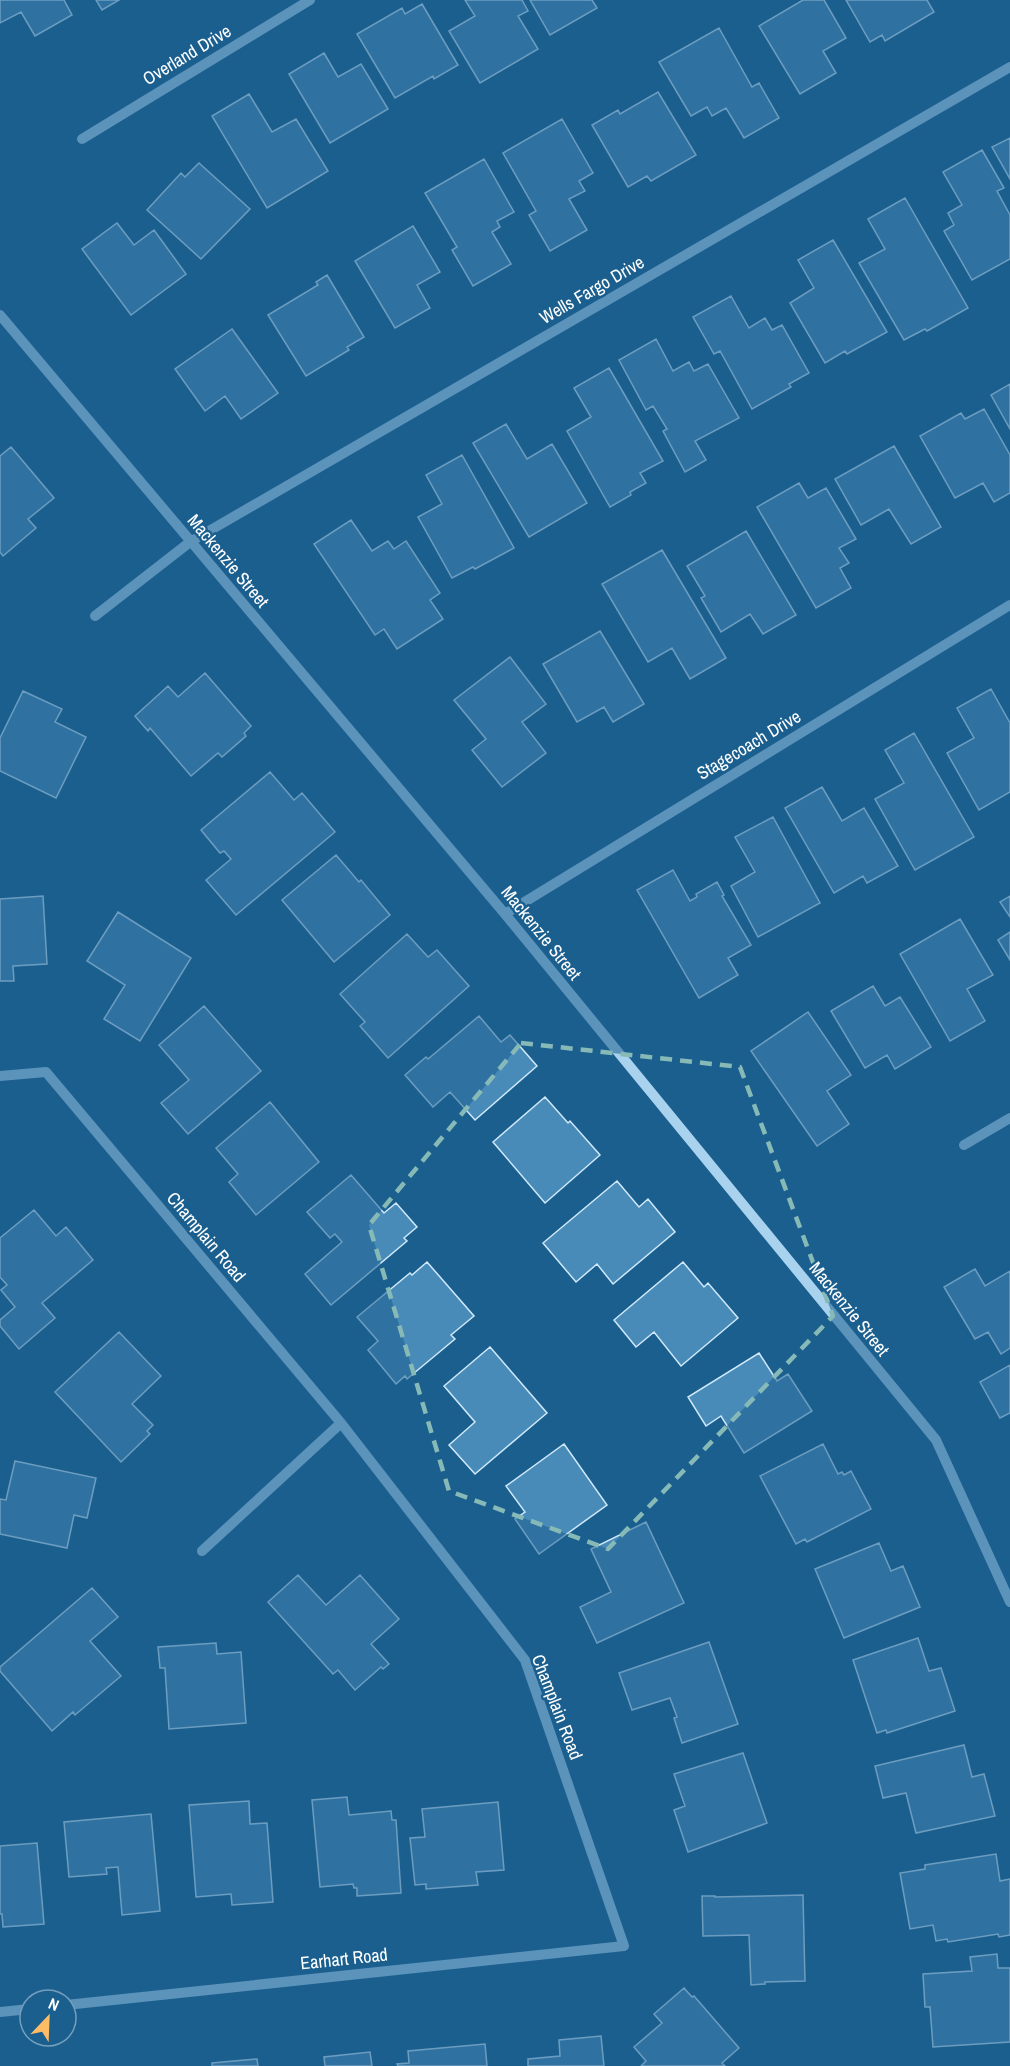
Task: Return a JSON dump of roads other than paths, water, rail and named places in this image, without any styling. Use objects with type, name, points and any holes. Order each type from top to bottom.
[{"type":"street","name":"Overland Drive","points":[[82,139],[310,0]]},
{"type":"street","name":"Wells Fargo Drive","points":[[95,616],[190,542],[1010,67]]},
{"type":"street","name":"Mackenzie Street","points":[[0,315],[505,914],[936,1440],[1010,1602]]},
{"type":"street","name":"Stagecoach Drive","points":[[505,914],[1010,605]]},
{"type":"street","name":"Champlain Road","points":[[0,1076],[46,1072],[341,1423],[525,1660],[624,1946]]},
{"type":"street","points":[[964,1145],[1010,1118]]},
{"type":"street","points":[[202,1551],[341,1423]]},
{"type":"street","name":"Earhart Road","points":[[78,2004],[624,1946]]},
{"type":"street","points":[[0,2012],[18,2010]]}]
